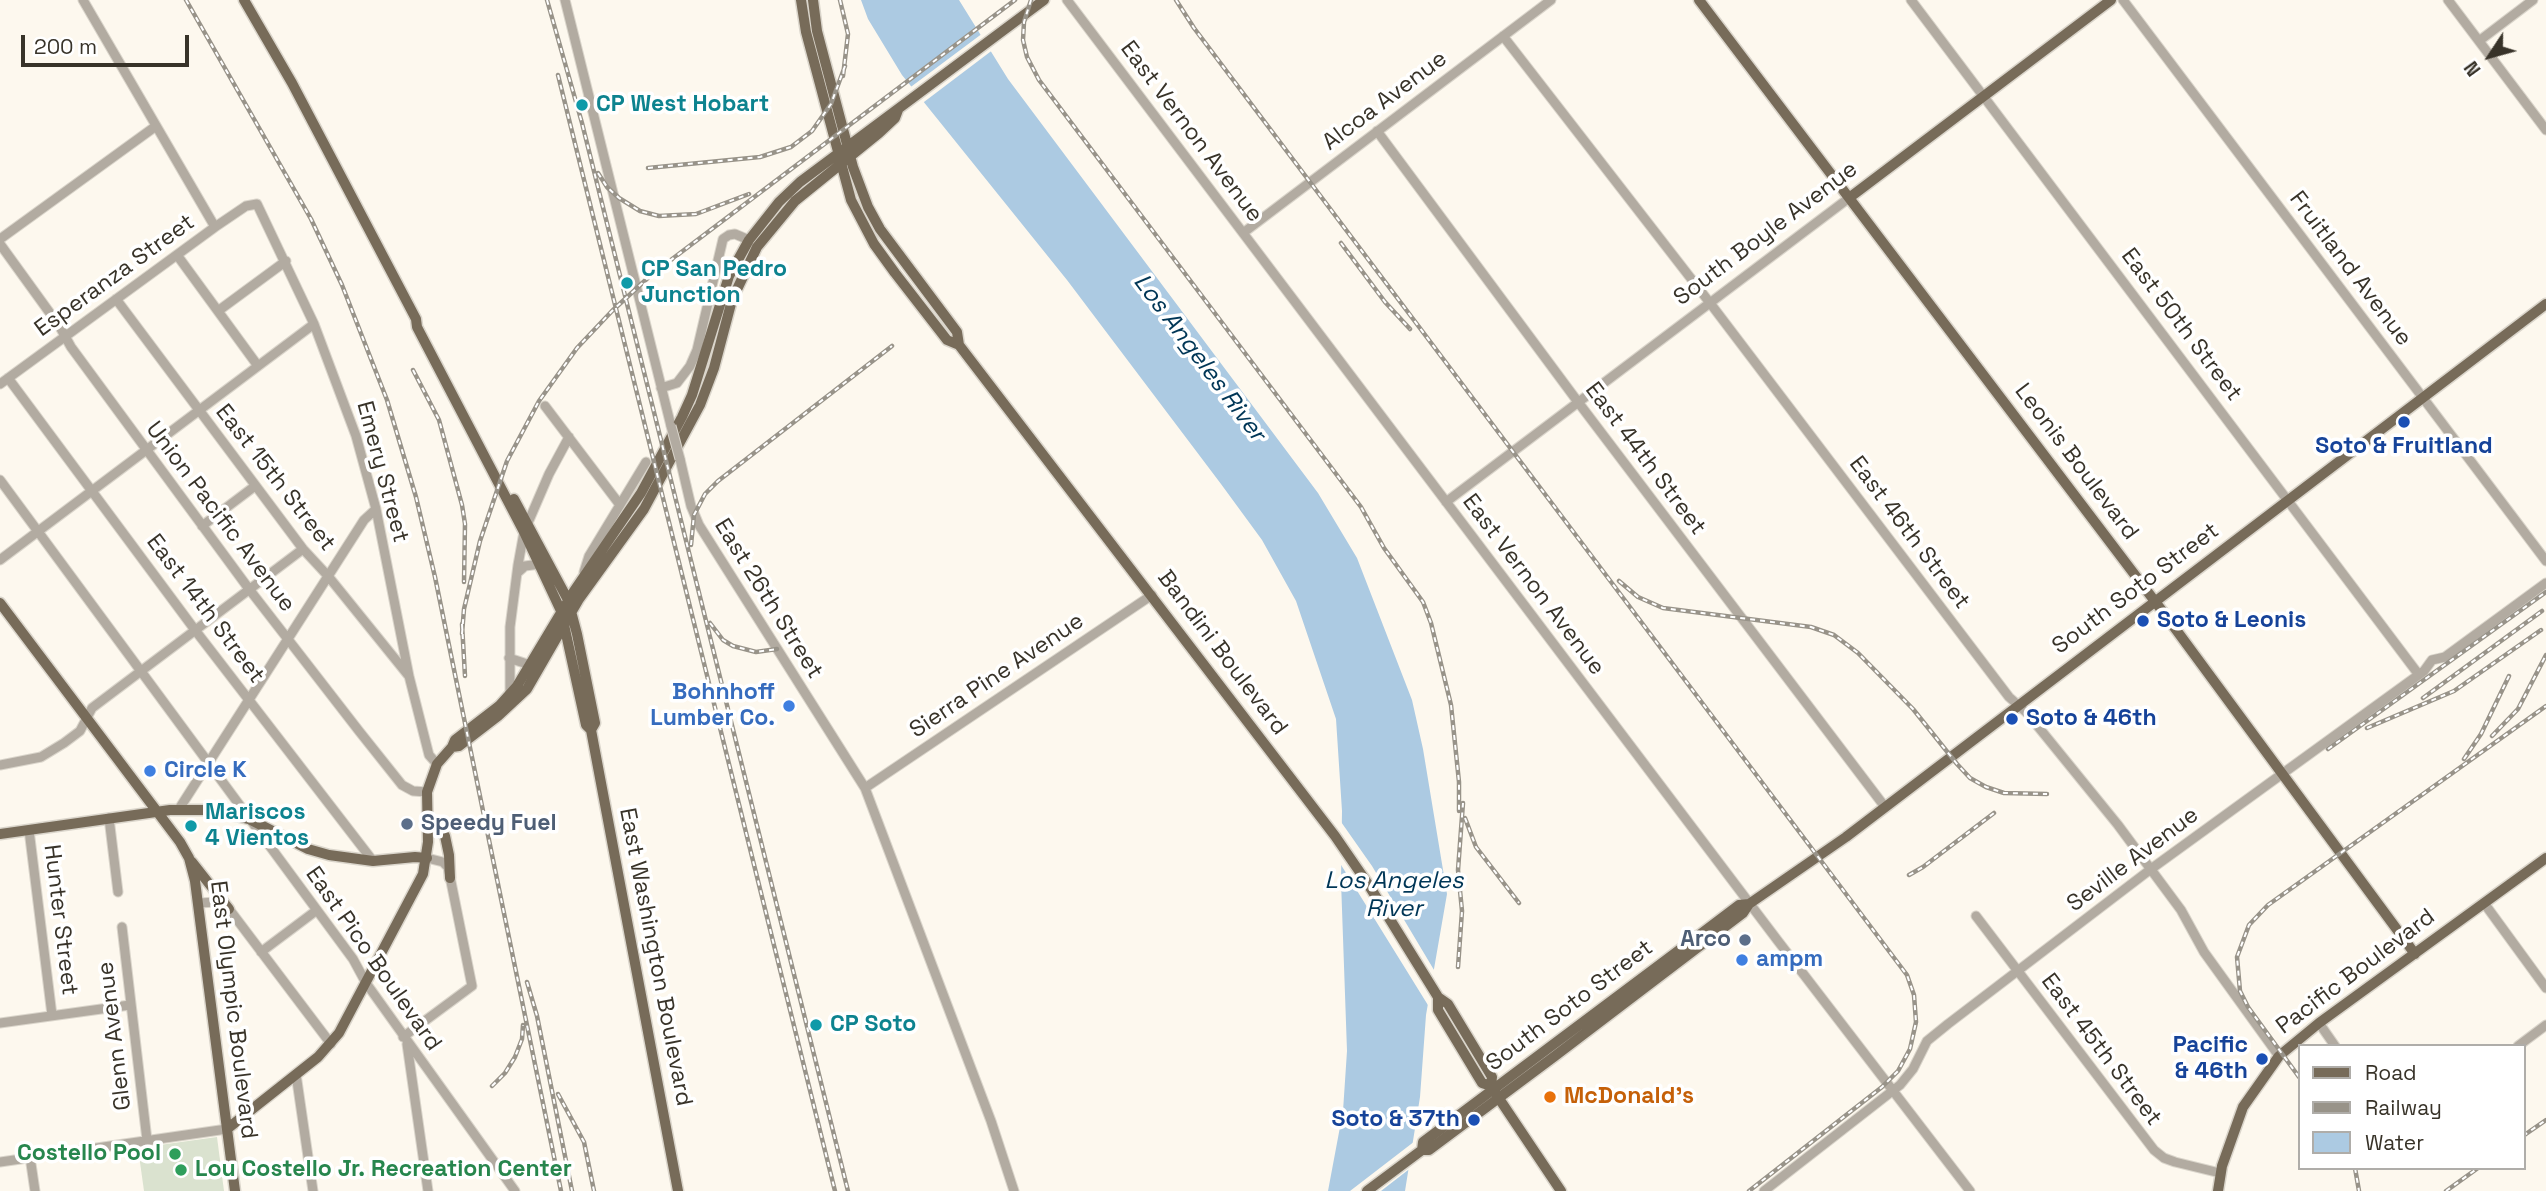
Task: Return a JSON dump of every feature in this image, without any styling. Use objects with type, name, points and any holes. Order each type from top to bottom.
[{"type":"main road","name":"East Washington Boulevard","points":[[244,0],[292,83],[416,319],[417,327],[526,528],[556,573],[568,600],[566,611]]},
{"type":"main road","name":"Bandini Boulevard","points":[[802,0],[806,33],[844,155],[874,219],[957,332],[959,345],[1335,836],[1438,997],[1448,1004],[1492,1077],[1494,1092],[1561,1191]]},
{"type":"main road","name":"Bandini Boulevard","points":[[813,0],[817,31],[843,130],[844,155]]},
{"type":"main road","points":[[512,699],[530,665],[566,611],[644,509],[688,430],[708,386],[732,300],[752,255],[795,201],[867,131],[1044,0]]},
{"type":"main road","name":"Leonis Boulevard","points":[[1699,0],[2155,601],[2415,954]]},
{"type":"main road","name":"South Boyle Avenue","points":[[1849,198],[2111,0]]},
{"type":"main road","points":[[568,600],[641,493],[682,417],[704,362],[729,276],[749,240],[789,192],[885,128],[895,118],[898,110]]},
{"type":"main road","points":[[843,130],[856,134],[867,131]]},
{"type":"main road","name":"South Soto Street","points":[[1367,1191],[1422,1150],[1429,1150],[1494,1092],[1885,807],[2546,304]]},
{"type":"main road","name":"East Washington Boulevard","points":[[526,528],[540,564],[566,611],[595,723],[591,730]]},
{"type":"main road","points":[[556,573],[568,580],[583,577]]},
{"type":"main road","name":"East Olympic Boulevard","points":[[0,603],[180,842],[189,858],[198,903],[235,1191]]},
{"type":"main road","points":[[227,1129],[331,1044],[418,884],[427,858],[428,792],[437,765],[455,740],[527,689],[564,624],[566,611]]},
{"type":"main road","name":"East Washington Boulevard","points":[[564,624],[586,725],[591,730],[678,1191]]},
{"type":"main road","points":[[547,655],[561,651],[567,655],[574,668]]},
{"type":"main road","points":[[0,834],[179,809],[209,810],[249,819],[318,853],[373,861],[427,858]]},
{"type":"main road","points":[[428,820],[445,836],[450,878]]},
{"type":"main road","points":[[189,858],[229,909]]},
{"type":"main road","name":"Pacific Boulevard","points":[[2218,1191],[2220,1173],[2243,1107],[2279,1056],[2546,858]]},
{"type":"street","points":[[83,0],[215,227]]},
{"type":"street","name":"East 26th Street","points":[[565,0],[691,506],[699,525],[864,788],[991,1121],[1014,1191]]},
{"type":"street","name":"East Vernon Avenue","points":[[1067,0],[1749,904],[1970,1191]]},
{"type":"street","name":"Alcoa Avenue","points":[[1243,233],[1551,0]]},
{"type":"street","name":"East 50th Street","points":[[1911,0],[2419,675]]},
{"type":"street","name":"Fruitland Avenue","points":[[2123,0],[2546,561]]},
{"type":"street","points":[[2448,0],[2546,130]]},
{"type":"street","points":[[2479,41],[2533,0]]},
{"type":"street","name":"East 46th Street","points":[[1503,36],[2009,697],[2027,713],[2151,869],[2181,910],[2204,952],[2279,1056]]},
{"type":"street","points":[[0,242],[156,126]]},
{"type":"street","name":"East 44th Street","points":[[1377,131],[1578,402],[1885,807]]},
{"type":"street","name":"South Boyle Avenue","points":[[1446,502],[1849,198]]},
{"type":"street","name":"Esperanza Street","points":[[4,381],[215,227],[254,203]]},
{"type":"street","name":"Emery Street","points":[[254,203],[260,207],[314,324],[356,436],[376,509],[429,755],[437,765]]},
{"type":"street","points":[[661,387],[679,381],[687,372],[697,350],[723,239],[735,234],[749,240]]},
{"type":"street","name":"Union Pacific Avenue","points":[[0,242],[146,450],[249,589],[402,785],[413,791],[428,792]]},
{"type":"street","points":[[177,255],[258,366]]},
{"type":"street","points":[[218,311],[286,261]]},
{"type":"street","name":"East 15th Street","points":[[116,299],[303,550],[328,576],[410,676]]},
{"type":"street","points":[[0,560],[314,324]]},
{"type":"street","points":[[656,371],[668,379],[679,381]]},
{"type":"street","name":"East 14th Street","points":[[4,381],[92,491],[373,861]]},
{"type":"street","points":[[545,407],[620,505]]},
{"type":"street","points":[[512,699],[510,627],[526,528],[569,436]]},
{"type":"street","points":[[583,577],[589,556],[646,462]]},
{"type":"street","name":"East Pico Boulevard","points":[[0,480],[353,959],[366,983],[405,1039],[515,1191]]},
{"type":"street","points":[[202,526],[255,486]]},
{"type":"street","points":[[179,809],[364,520],[376,509]]},
{"type":"street","points":[[0,765],[41,757],[52,751],[80,731],[91,709],[303,550]]},
{"type":"street","points":[[517,573],[525,566],[540,564]]},
{"type":"street","name":"Seville Avenue","points":[[1764,1191],[1893,1090],[1909,1075],[1930,1038],[2151,869],[2419,675],[2432,660],[2445,657],[2546,583]]},
{"type":"street","name":"Sierra Pine Avenue","points":[[864,788],[1152,595]]},
{"type":"street","points":[[509,658],[530,665]]},
{"type":"street","points":[[109,818],[118,892]]},
{"type":"street","name":"Hunter Street","points":[[29,830],[52,1015]]},
{"type":"street","points":[[427,858],[446,863],[472,986],[405,1039],[428,1191]]},
{"type":"street","points":[[198,903],[218,902],[229,909],[331,1044]]},
{"type":"street","points":[[2484,903],[2546,988]]},
{"type":"street","points":[[261,953],[317,910]]},
{"type":"street","name":"East 45th Street","points":[[1976,916],[2154,1150],[2175,1162],[2220,1173]]},
{"type":"street","name":"Glenn Avenue","points":[[122,927],[147,1140]]},
{"type":"street","points":[[0,1023],[130,1004]]},
{"type":"street","points":[[2319,1024],[2334,1044]]},
{"type":"street","points":[[2521,1044],[2546,1025]]},
{"type":"street","points":[[296,1074],[313,1191]]},
{"type":"street","points":[[0,1162],[227,1129]]},
{"type":"street","points":[[30,1157],[35,1191]]},
{"type":"green space","name":"Lou Costello Jr. Recreation Center","points":[[217,1137],[224,1191],[144,1191],[138,1148]]},
{"type":"water","name":"Los Angeles River","points":[[861,0],[959,0],[1008,79],[1318,493],[1357,558],[1412,700],[1423,749],[1447,894],[1426,1015],[1420,1097],[1405,1191],[1328,1191],[1343,1111],[1347,1051],[1341,881],[1342,811],[1336,719],[1296,601],[1262,540],[1221,484],[1067,280],[902,75],[868,19]]},
{"type":"pier","points":[[983,33],[994,49],[920,105],[908,89]]},
{"type":"pier","points":[[1339,819],[1372,866],[1437,975],[1431,1010],[1338,860]]},
{"type":"pier","points":[[1415,1141],[1412,1167],[1381,1191],[1350,1191]]},
{"type":"railway","points":[[186,0],[311,219],[342,285],[387,400],[416,497],[435,577],[561,1191]]},
{"type":"railway","points":[[547,0],[582,123],[848,1191]]},
{"type":"railway","points":[[840,0],[848,34],[843,76]]},
{"type":"railway","points":[[462,634],[464,609],[480,541],[507,461],[539,401],[577,348],[651,275],[1015,0]]},
{"type":"railway","points":[[1031,0],[1024,22],[1023,40],[1027,57],[1039,80],[1361,507],[1384,548],[1423,602],[1431,623],[1451,705],[1459,782],[1459,811]]},
{"type":"railway","points":[[1176,0],[1194,28],[1907,975],[1914,995],[1916,1022],[1910,1049],[1898,1071],[1882,1087],[1749,1191]]},
{"type":"railway","points":[[648,168],[760,157],[791,147],[812,131],[831,104],[845,66]]},
{"type":"railway","points":[[558,75],[835,1191]]},
{"type":"railway","points":[[598,173],[607,187],[619,198],[640,211],[659,216],[696,214],[749,194]]},
{"type":"railway","points":[[1341,243],[1385,302],[1410,329]]},
{"type":"railway","points":[[691,545],[694,515],[705,494],[718,481],[892,346]]},
{"type":"railway","points":[[413,370],[439,420],[462,505],[465,524],[464,582]]},
{"type":"railway","points":[[1619,581],[1638,597],[1663,608],[1811,627],[1834,635],[1858,653],[1913,709],[1970,778],[2004,793],[2047,794]]},
{"type":"railway","points":[[2328,749],[2546,592]]},
{"type":"railway","points":[[2423,698],[2542,611]]},
{"type":"railway","points":[[710,623],[723,640],[733,646],[756,652],[777,649]]},
{"type":"railway","points":[[462,624],[465,676]]},
{"type":"railway","points":[[2367,728],[2454,691],[2541,630]]},
{"type":"railway","points":[[2492,736],[2518,709],[2546,655]]},
{"type":"railway","points":[[2464,759],[2481,734],[2509,676]]},
{"type":"railway","points":[[2298,1076],[2248,1007],[2240,991],[2237,957],[2249,925],[2268,905],[2546,706]]},
{"type":"railway","points":[[1458,967],[1462,911],[1458,870],[1463,803]]},
{"type":"railway","points":[[1909,875],[1994,813]]},
{"type":"railway","points":[[1465,818],[1476,847],[1519,903]]},
{"type":"railway","points":[[527,982],[537,1016],[572,1191]]},
{"type":"railway","points":[[492,1086],[505,1073],[515,1057],[522,1039],[523,1025]]},
{"type":"railway","points":[[558,1094],[584,1142],[594,1191]]},
{"type":"railway","points":[[2525,1135],[2546,1120]]},
{"type":"railway","points":[[2355,1170],[2359,1191]]},
{"type":"railway","points":[[2446,1191],[2475,1170]]},
{"type":"place","name":"CP West Hobart","points":[[582,105]]},
{"type":"place","name":"CP San Pedro Junction","points":[[627,283]]},
{"type":"place","name":"Soto & Fruitland","points":[[2404,422]]},
{"type":"place","name":"Soto & Leonis","points":[[2143,621]]},
{"type":"place","name":"Bohnhoff Lumber Co.","points":[[789,706]]},
{"type":"place","name":"Soto & 46th","points":[[2012,719]]},
{"type":"place","name":"Circle K","points":[[150,771]]},
{"type":"place","name":"Speedy Fuel","points":[[407,824]]},
{"type":"place","name":"Mariscos 4 Vientos","points":[[191,826]]},
{"type":"place","name":"Arco","points":[[1745,940]]},
{"type":"place","name":"ampm","points":[[1742,960]]},
{"type":"place","name":"CP Soto","points":[[816,1025]]},
{"type":"place","name":"Pacific & 46th","points":[[2262,1059]]},
{"type":"place","name":"McDonald's","points":[[1550,1097]]},
{"type":"place","name":"Soto & 37th","points":[[1474,1120]]},
{"type":"place","name":"Costello Pool","points":[[175,1154]]},
{"type":"place","name":"Lou Costello Jr. Recreation Center","points":[[181,1170]]}]
